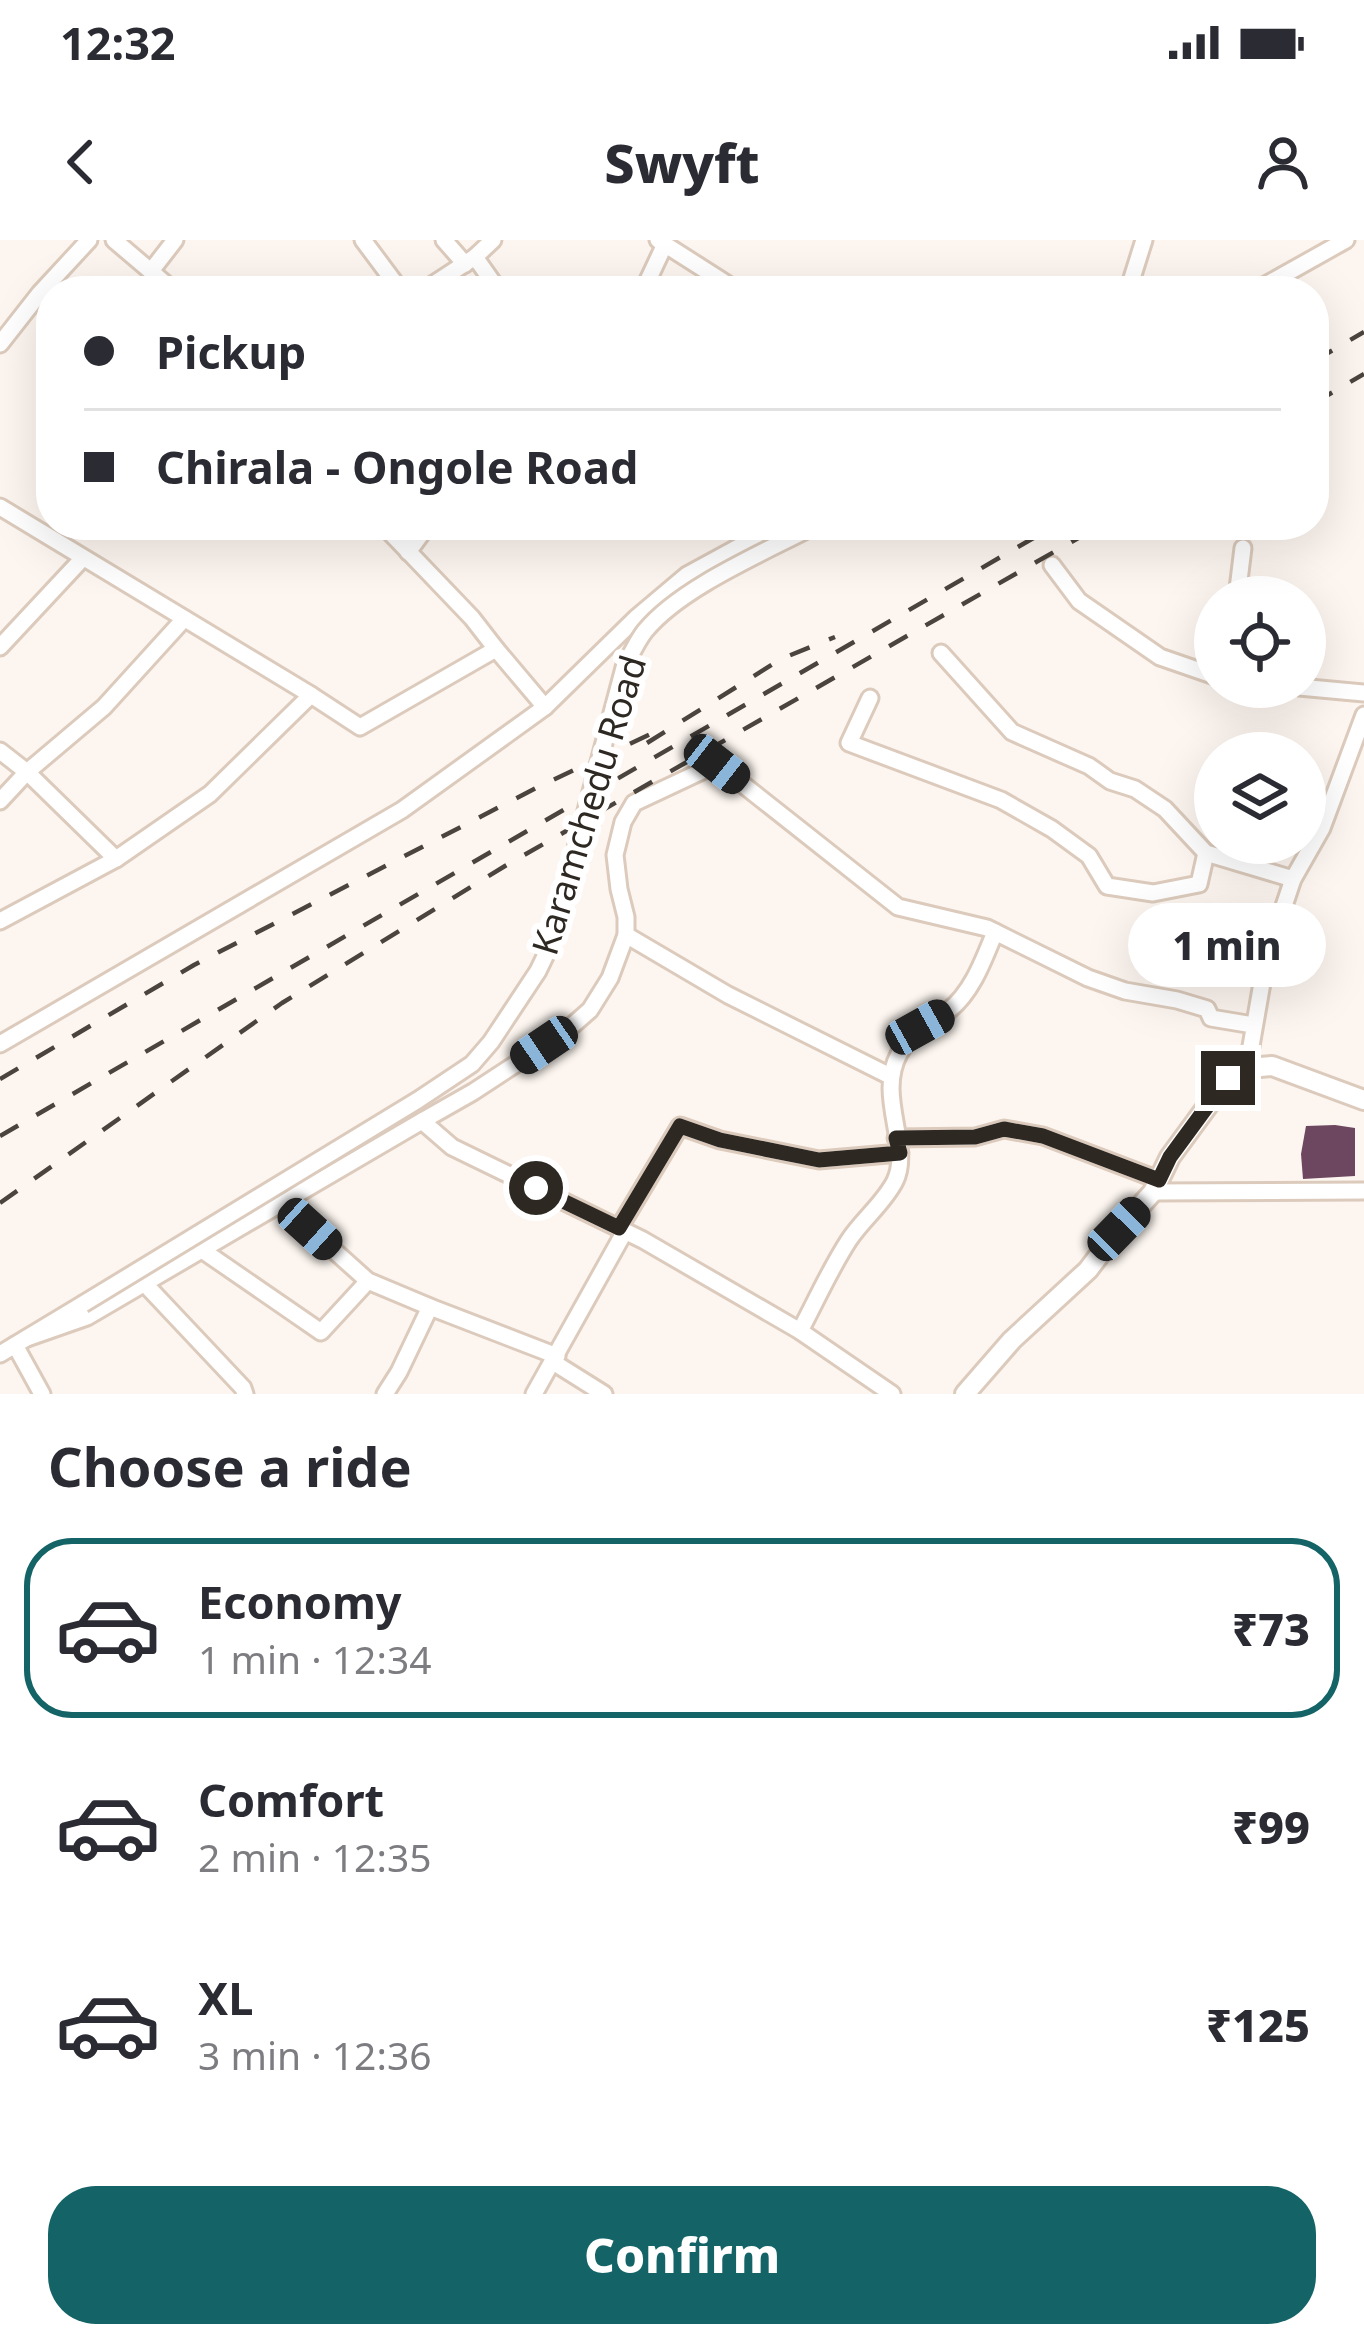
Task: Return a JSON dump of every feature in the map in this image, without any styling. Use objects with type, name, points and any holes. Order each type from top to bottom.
[{"type":"main road","points":[[965,1394],[1012,1340],[1088,1270],[1156,1186],[1170,1157],[1228,1078],[1246,1069],[1272,1066],[1364,1100]]},
{"type":"street","points":[[55,276],[89,240]]},
{"type":"street","points":[[114,240],[157,276]]},
{"type":"street","points":[[151,271],[175,240]]},
{"type":"street","points":[[363,240],[390,276]]},
{"type":"street","points":[[444,240],[484,276]]},
{"type":"street","points":[[446,276],[493,240]]},
{"type":"street","points":[[1133,276],[1144,240]]},
{"type":"street","points":[[1282,276],[1346,240]]},
{"type":"street","points":[[649,276],[661,242],[714,276]]},
{"type":"street","points":[[0,344],[36,297]]},
{"type":"street","points":[[0,508],[36,530]]},
{"type":"street","points":[[52,540],[360,727],[496,650]]},
{"type":"street","points":[[396,540],[472,618],[544,706]]},
{"type":"street","points":[[407,552],[416,540]]},
{"type":"street","points":[[0,1044],[402,810],[544,706],[687,575],[751,540]]},
{"type":"street","name":"Karamchedu Road","points":[[14,1345],[472,1064],[512,1013],[550,946],[626,664],[644,632],[672,606],[787,540]]},
{"type":"street","points":[[1240,576],[1243,548]]},
{"type":"street","points":[[0,647],[82,558]]},
{"type":"street","points":[[1052,565],[1078,601],[1160,657],[1194,668]]},
{"type":"street","points":[[0,801],[104,706],[184,619]]},
{"type":"street","points":[[941,653],[1012,732],[1135,789],[1165,809],[1194,840]]},
{"type":"street","points":[[1326,690],[1364,694]]},
{"type":"street","points":[[5,913],[116,859],[210,794],[311,695]]},
{"type":"street","points":[[870,698],[849,742],[1001,800],[1089,856],[1107,886],[1153,893],[1199,884],[1204,864]]},
{"type":"street","points":[[1246,1069],[1266,961],[1293,879],[1322,828],[1364,715]]},
{"type":"street","points":[[0,751],[116,859]]},
{"type":"street","points":[[43,1394],[14,1345],[87,1317],[146,1284],[523,1059],[590,1010],[610,978],[626,935],[615,855],[623,822],[634,803],[717,764],[898,907],[987,928],[1088,978],[1125,991],[1177,1000],[1207,1010],[1210,1018],[1253,1025]]},
{"type":"street","points":[[1243,864],[1293,879]]},
{"type":"street","points":[[800,1331],[848,1241],[896,1180],[898,1146],[890,1076],[900,1052],[920,1027],[961,998],[995,932]]},
{"type":"street","points":[[626,935],[728,995],[890,1076]]},
{"type":"street","points":[[422,1121],[452,1147],[622,1230],[800,1331],[892,1394]]},
{"type":"street","points":[[534,1394],[680,1126],[720,1140],[819,1160],[1004,1129],[1043,1136],[1156,1186],[1364,1191]]},
{"type":"street","points":[[280,1202],[368,1281],[555,1359],[604,1394]]},
{"type":"street","points":[[202,1250],[321,1331],[368,1281]]},
{"type":"street","points":[[146,1284],[245,1394]]},
{"type":"street","points":[[385,1394],[430,1307]]},
{"type":"building","points":[[1306,1126],[1355,1128],[1355,1176],[1303,1179]]},
{"type":"railway","points":[[1329,352],[1364,332]]},
{"type":"railway","points":[[1329,394],[1364,374]]},
{"type":"railway","points":[[0,1136],[1030,540]]},
{"type":"railway","points":[[0,1203],[282,1003],[505,866],[1075,540]]},
{"type":"railway","points":[[647,743],[781,659],[835,637]]},
{"type":"railway","points":[[0,1079],[194,965],[538,787],[657,731]]},
{"type":"route","points":[[536,1188],[619,1228],[680,1126],[720,1140],[819,1160],[900,1153],[896,1138],[975,1137],[1004,1129],[1043,1136],[1159,1180],[1170,1157],[1228,1078]]}]
